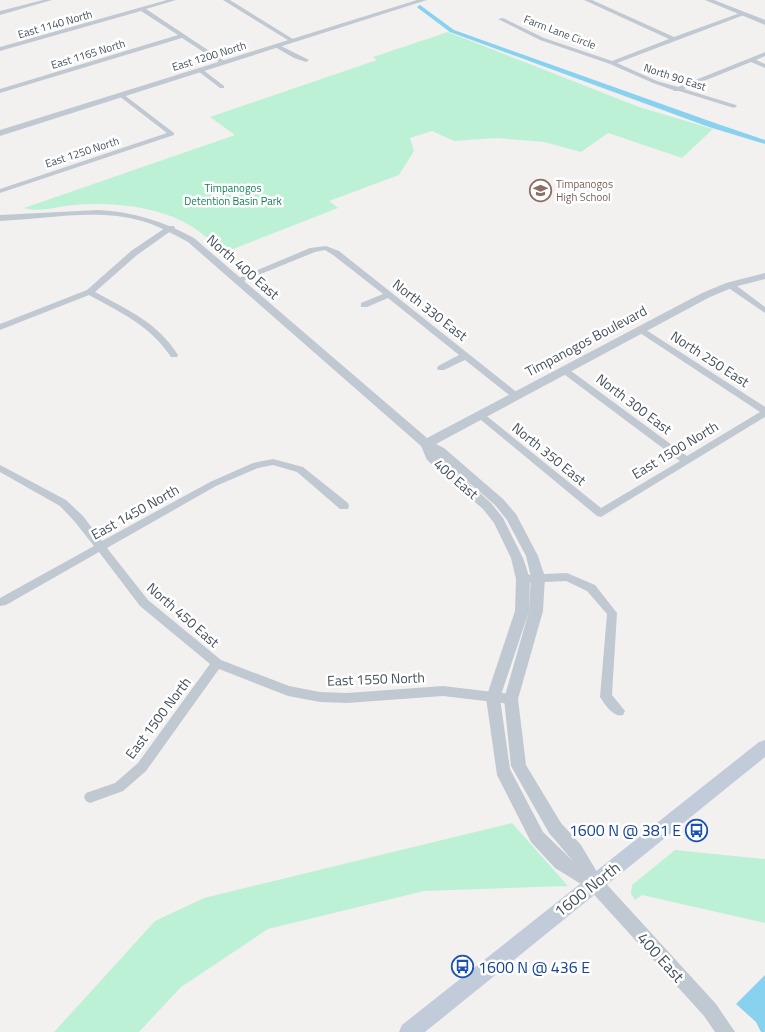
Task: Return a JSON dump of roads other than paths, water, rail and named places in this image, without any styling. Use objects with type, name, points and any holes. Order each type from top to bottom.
[{"type":"main road","name":"1600 North","points":[[409,1032],[765,747]]},
{"type":"street","points":[[1,11],[49,0]]},
{"type":"street","name":"East 1140 North","points":[[0,49],[173,0]]},
{"type":"street","points":[[226,0],[293,41]]},
{"type":"street","name":"East 1200 North","points":[[0,133],[424,0]]},
{"type":"street","points":[[587,0],[675,40]]},
{"type":"street","points":[[708,0],[765,23]]},
{"type":"street","points":[[143,10],[224,63]]},
{"type":"street","points":[[612,63],[742,14]]},
{"type":"street","name":"Farm Lane Circle","points":[[501,20],[542,39],[612,63]]},
{"type":"street","name":"East 1165 North","points":[[0,91],[182,36]]},
{"type":"street","points":[[277,46],[296,57],[306,60]]},
{"type":"street","points":[[676,90],[765,54]]},
{"type":"street","points":[[751,60],[765,66]]},
{"type":"street","name":"North 90 East","points":[[612,63],[676,90],[734,106]]},
{"type":"street","points":[[200,70],[222,87]]},
{"type":"street","name":"East 1250 North","points":[[0,191],[172,134],[121,95]]},
{"type":"street","name":"North 400 East","points":[[0,218],[106,212],[146,218],[171,228],[191,240],[426,444]]},
{"type":"street","points":[[0,327],[90,292],[134,253],[171,228]]},
{"type":"street","name":"North 330 East","points":[[238,280],[313,250],[326,248],[336,252],[516,396]]},
{"type":"street","name":"Timpanogos Boulevard","points":[[426,444],[706,295],[730,285],[765,276]]},
{"type":"street","points":[[730,285],[765,311]]},
{"type":"street","points":[[90,292],[148,326],[169,345],[174,355]]},
{"type":"street","points":[[364,305],[388,294]]},
{"type":"street","name":"North 250 East","points":[[640,329],[765,412]]},
{"type":"street","points":[[441,368],[465,356]]},
{"type":"street","name":"North 300 East","points":[[564,370],[687,461]]},
{"type":"street","name":"East 1500 North","points":[[600,513],[765,412]]},
{"type":"street","name":"North 350 East","points":[[480,415],[600,513]]},
{"type":"street","name":"400 East","points":[[426,444],[440,451],[499,502],[512,517],[532,556],[538,577],[536,611],[511,699],[519,766],[555,828],[575,850],[594,883],[710,1010],[726,1032]]},
{"type":"street","name":"400 East","points":[[426,444],[430,457],[487,506],[499,521],[517,558],[523,579],[522,611],[493,698],[502,770],[533,830],[561,863],[594,883]]},
{"type":"street","name":"East 1450 North","points":[[2,602],[213,484],[240,472],[273,462],[287,464],[300,469],[344,506]]},
{"type":"street","name":"North 450 East","points":[[0,468],[63,503],[79,519],[144,603],[217,663]]},
{"type":"street","points":[[523,579],[566,577],[591,588],[612,613],[606,697],[619,711]]},
{"type":"street","name":"East 1500 North","points":[[90,797],[119,787],[142,767],[217,663]]},
{"type":"street","name":"East 1550 North","points":[[217,663],[288,690],[320,696],[347,698],[443,692],[511,699]]},
{"type":"water","points":[[765,975],[765,1032],[761,1032],[756,1022],[736,1004]]},
{"type":"waterway","points":[[420,7],[452,31],[712,125],[765,142]]},
{"type":"place","name":"Timpanogos High School","points":[[540,190]]},
{"type":"place","name":"1600 N @ 381 E","points":[[697,830]]},
{"type":"place","name":"1600 N @ 436 E","points":[[462,967]]},
{"type":"park label","name":"Timpanogos Detention Basin Park","points":[[233,194]]}]
